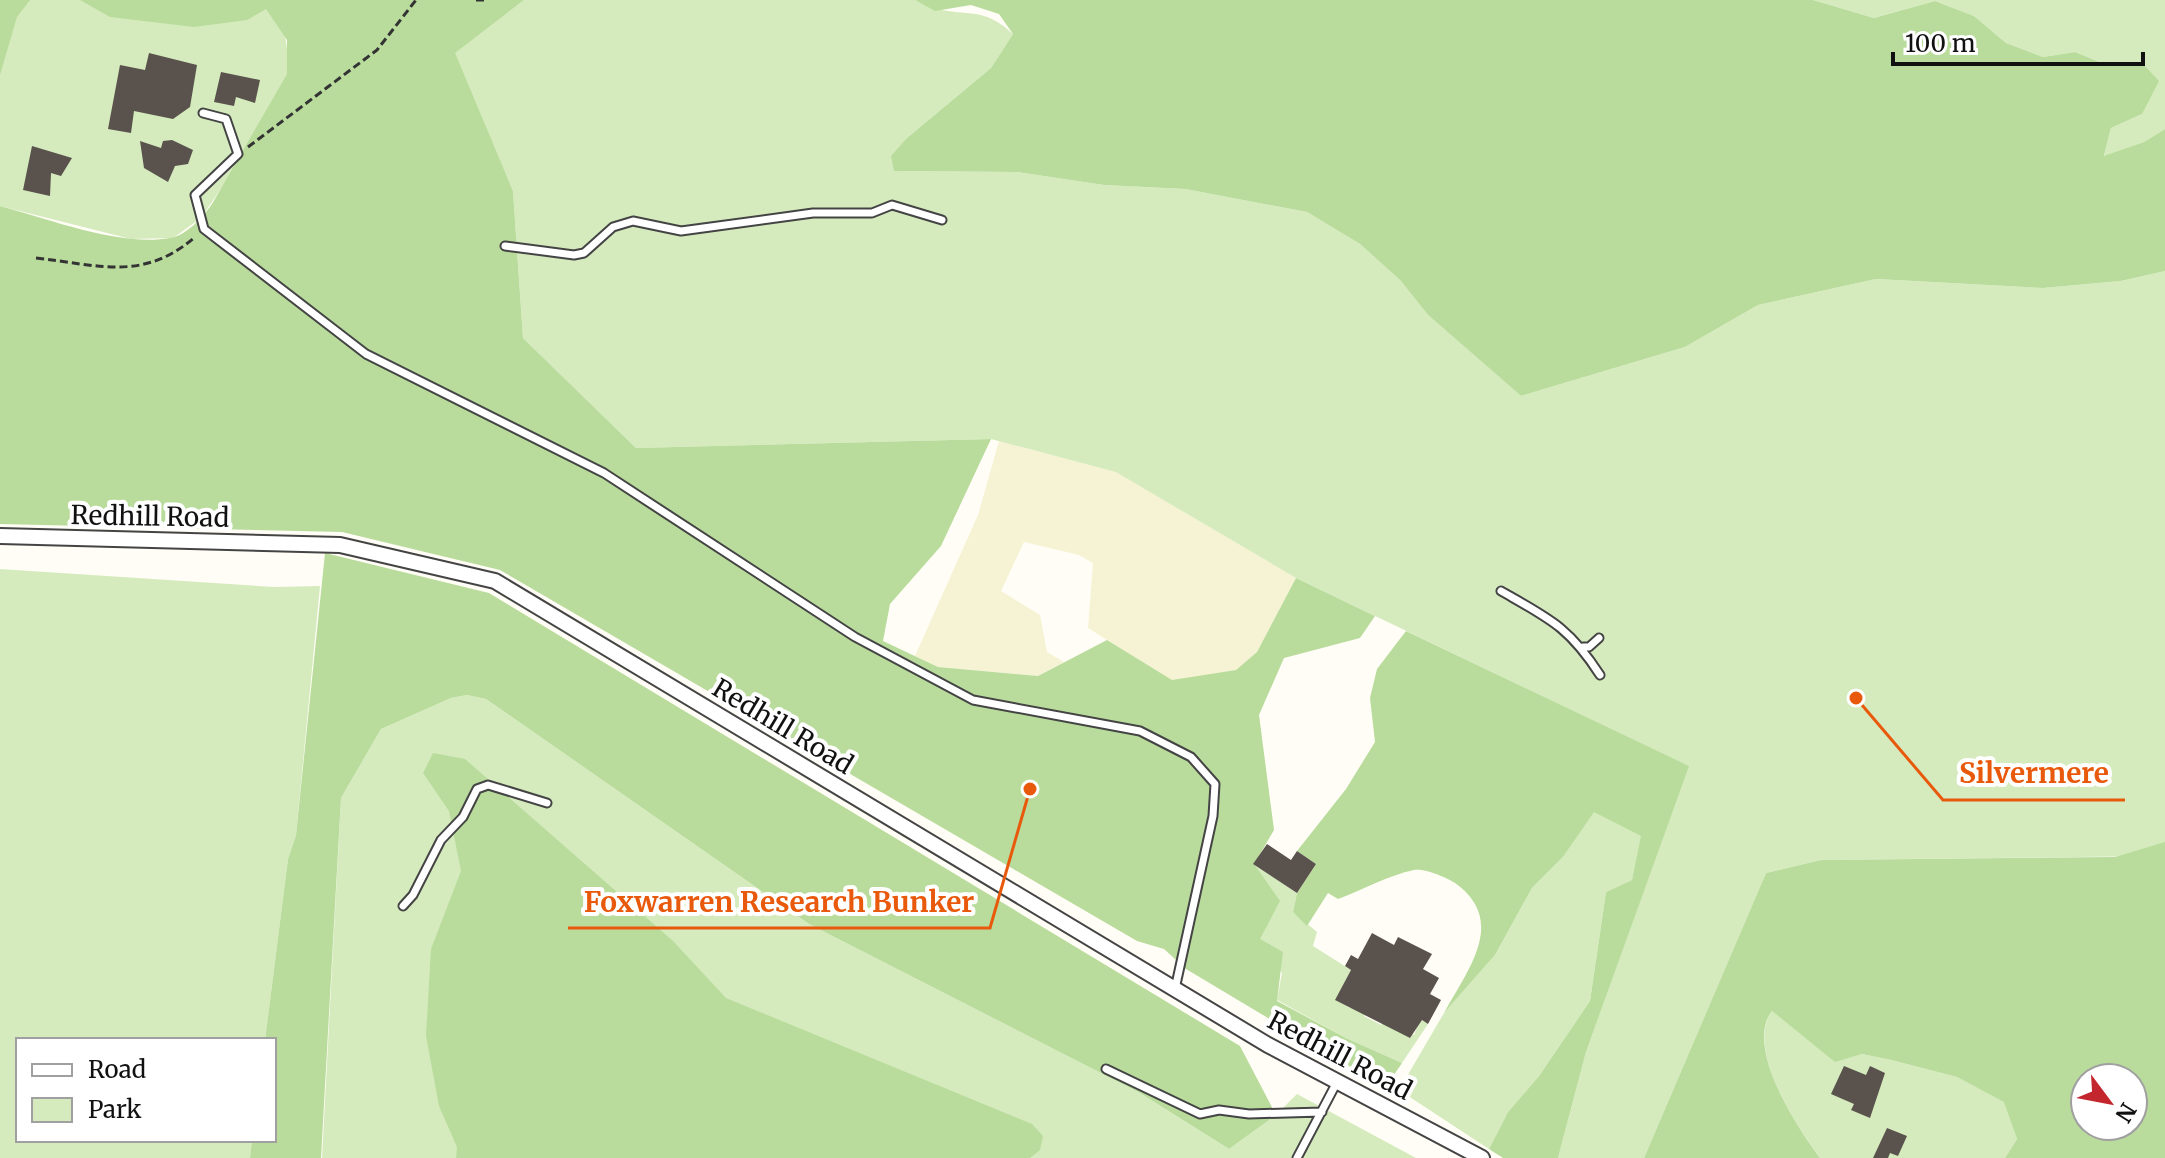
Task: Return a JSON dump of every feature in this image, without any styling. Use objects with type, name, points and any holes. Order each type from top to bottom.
[{"type":"street","name":"Redhill Road","points":[[0,536],[340,545],[495,581],[1175,989],[1337,1082],[1482,1158]]},
{"type":"lane","points":[[203,113],[226,119],[238,154],[195,195],[204,229],[366,354],[604,473],[855,637],[973,700],[1140,731],[1191,757],[1215,784],[1213,816],[1175,989]]},
{"type":"lane","points":[[505,246],[574,255],[584,253],[613,227],[627,222],[681,231],[813,213],[872,213],[892,205],[942,220]]},
{"type":"lane","points":[[1501,591],[1562,625],[1583,647],[1600,675]]},
{"type":"lane","points":[[1583,647],[1589,647],[1599,638]]},
{"type":"lane","points":[[403,906],[413,895],[441,840],[463,817],[477,789],[488,785],[547,803]]},
{"type":"lane","points":[[1106,1069],[1200,1114],[1219,1110],[1249,1114],[1322,1112]]},
{"type":"lane","points":[[1297,1158],[1337,1082]]},
{"type":"path","points":[[238,154],[377,50],[416,0]]},
{"type":"path","points":[[476,0],[488,0]]},
{"type":"path","points":[[36,258],[140,268],[173,255],[204,229]]},
{"type":"shaded area","points":[[999,441],[1117,472],[1296,578],[1257,652],[1236,670],[1172,681],[1088,628],[1093,563],[1079,555],[1024,542],[1001,591],[1040,615],[1047,652],[1064,662],[1038,676],[938,667],[915,656],[978,515]]},
{"type":"green space","points":[[0,0],[264,0],[285,35],[290,69],[237,165],[201,218],[173,238],[131,239],[0,206]]},
{"type":"green space","points":[[0,0],[30,0],[17,17],[0,75]]},
{"type":"green space","points":[[80,0],[524,0],[455,53],[513,191],[523,338],[636,448],[991,439],[941,546],[890,604],[883,641],[938,667],[1038,676],[1107,640],[1172,680],[1236,670],[1257,652],[1296,578],[1375,616],[1360,638],[1284,658],[1259,715],[1274,830],[1254,864],[1280,901],[1260,939],[1283,952],[1277,1001],[1346,1038],[1402,1063],[1385,1088],[1186,969],[1164,949],[1137,941],[500,570],[342,532],[0,524],[0,206],[129,239],[150,240],[182,234],[212,204],[287,74],[287,40],[266,9],[247,20],[194,27],[110,17]]},
{"type":"green space","points":[[524,0],[915,0],[930,7],[989,18],[1013,34],[991,68],[907,138],[894,171],[1017,172],[1104,185],[1185,189],[1307,212],[1360,244],[1400,280],[1428,315],[1521,396],[1685,347],[1758,305],[1876,279],[2043,288],[2121,281],[2165,271],[2165,856],[1821,860],[1766,873],[1644,1158],[1558,1158],[1586,1052],[1688,766],[1296,578],[1116,472],[991,439],[636,448],[523,338],[513,191],[454,53]]},
{"type":"green space","points":[[915,0],[1813,0],[1874,18],[1935,1],[1974,16],[2006,43],[2043,57],[2075,52],[2102,63],[2143,64],[2159,81],[2142,114],[2111,128],[2104,156],[2144,142],[2165,129],[2165,271],[2121,281],[2043,288],[1876,279],[1758,305],[1685,347],[1521,396],[1428,315],[1400,280],[1360,244],[1307,212],[1185,189],[1104,185],[1017,172],[894,171],[891,156],[907,138],[991,68],[1013,34],[999,14],[971,5],[935,11]]},
{"type":"green space","points":[[1813,0],[2165,0],[2165,129],[2144,142],[2104,157],[2111,128],[2142,114],[2142,64],[2102,63],[2075,52],[2043,57],[2006,43],[1974,16],[1935,1],[1874,18]]},
{"type":"green space","points":[[325,553],[489,593],[1240,1046],[1276,1115],[1229,1149],[1140,1093],[809,924],[486,699],[467,695],[451,698],[381,729],[341,798],[321,1158],[250,1158],[252,1142],[276,1142],[276,1038],[265,1038],[288,859],[296,835]]},
{"type":"green space","points":[[0,569],[275,587],[320,586],[296,835],[288,859],[265,1038],[16,1038],[16,1142],[252,1142],[250,1158],[0,1158]]},
{"type":"green space","points":[[1406,631],[1689,766],[1586,1052],[1558,1158],[1503,1158],[1489,1149],[1508,1112],[1539,1076],[1590,1001],[1606,892],[1632,880],[1641,836],[1594,812],[1563,857],[1532,888],[1495,955],[1444,1013],[1472,963],[1481,929],[1479,913],[1471,898],[1455,883],[1423,870],[1414,870],[1338,899],[1328,893],[1307,926],[1293,912],[1297,893],[1316,864],[1297,851],[1346,789],[1375,742],[1370,698],[1377,669]]},
{"type":"green space","points":[[467,695],[486,699],[809,924],[1140,1093],[1229,1149],[1276,1115],[1297,1094],[1416,1158],[322,1158],[341,798],[381,729],[451,698]]},
{"type":"green space","points":[[433,753],[465,759],[673,941],[726,998],[1032,1124],[1043,1136],[1040,1150],[1030,1158],[456,1158],[457,1147],[439,1106],[426,1036],[431,949],[461,871],[449,811],[423,773]]},
{"type":"green space","points":[[1594,811],[1642,836],[1632,880],[1606,892],[1590,1001],[1539,1076],[1508,1112],[1489,1149],[1399,1090],[1444,1013],[1495,955],[1532,888],[1563,857]]},
{"type":"green space","points":[[2165,842],[2165,1158],[2005,1158],[2017,1139],[2004,1102],[1957,1077],[1891,1060],[1862,1054],[1835,1062],[1772,1011],[1765,1026],[1764,1045],[1769,1065],[1787,1107],[1820,1158],[1644,1158],[1766,873],[1821,860],[2115,857]]},
{"type":"green space","points":[[1253,864],[1297,893],[1293,912],[1317,932],[1313,946],[1351,970],[1336,1000],[1350,1008],[1354,1002],[1368,1010],[1364,1016],[1381,1025],[1385,1020],[1414,1035],[1420,1019],[1428,1024],[1402,1063],[1346,1038],[1277,1000],[1282,973],[1260,940]]},
{"type":"green space","points":[[1772,1011],[1835,1061],[1862,1054],[1891,1060],[1957,1077],[2005,1102],[2017,1139],[2005,1158],[1820,1158],[1787,1107],[1769,1066],[1765,1027]]},
{"type":"building","points":[[149,53],[197,65],[190,107],[173,119],[134,111],[131,133],[108,129],[120,65],[145,70]]},
{"type":"building","points":[[221,72],[260,80],[255,103],[236,97],[234,106],[214,102]]},
{"type":"building","points":[[172,140],[193,150],[188,164],[175,166],[168,182],[144,168],[140,141],[161,148],[163,141]]},
{"type":"building","points":[[32,146],[72,158],[61,176],[51,173],[50,196],[23,190]]},
{"type":"building","points":[[1267,844],[1291,860],[1297,851],[1316,864],[1297,893],[1253,864]]},
{"type":"building","points":[[1372,933],[1394,945],[1398,937],[1432,954],[1423,969],[1439,978],[1430,994],[1441,1000],[1428,1024],[1422,1020],[1410,1038],[1335,1000],[1351,970],[1345,966],[1351,955],[1358,959]]},
{"type":"building","points":[[1844,1066],[1866,1075],[1870,1066],[1885,1073],[1870,1118],[1851,1110],[1854,1104],[1831,1094]]},
{"type":"building","points":[[1887,1128],[1907,1136],[1898,1156],[1890,1153],[1888,1158],[1873,1158]]},
{"type":"place","name":"Silvermere","points":[[1856,698]]},
{"type":"place","name":"Foxwarren Research Bunker","points":[[1030,789]]}]
